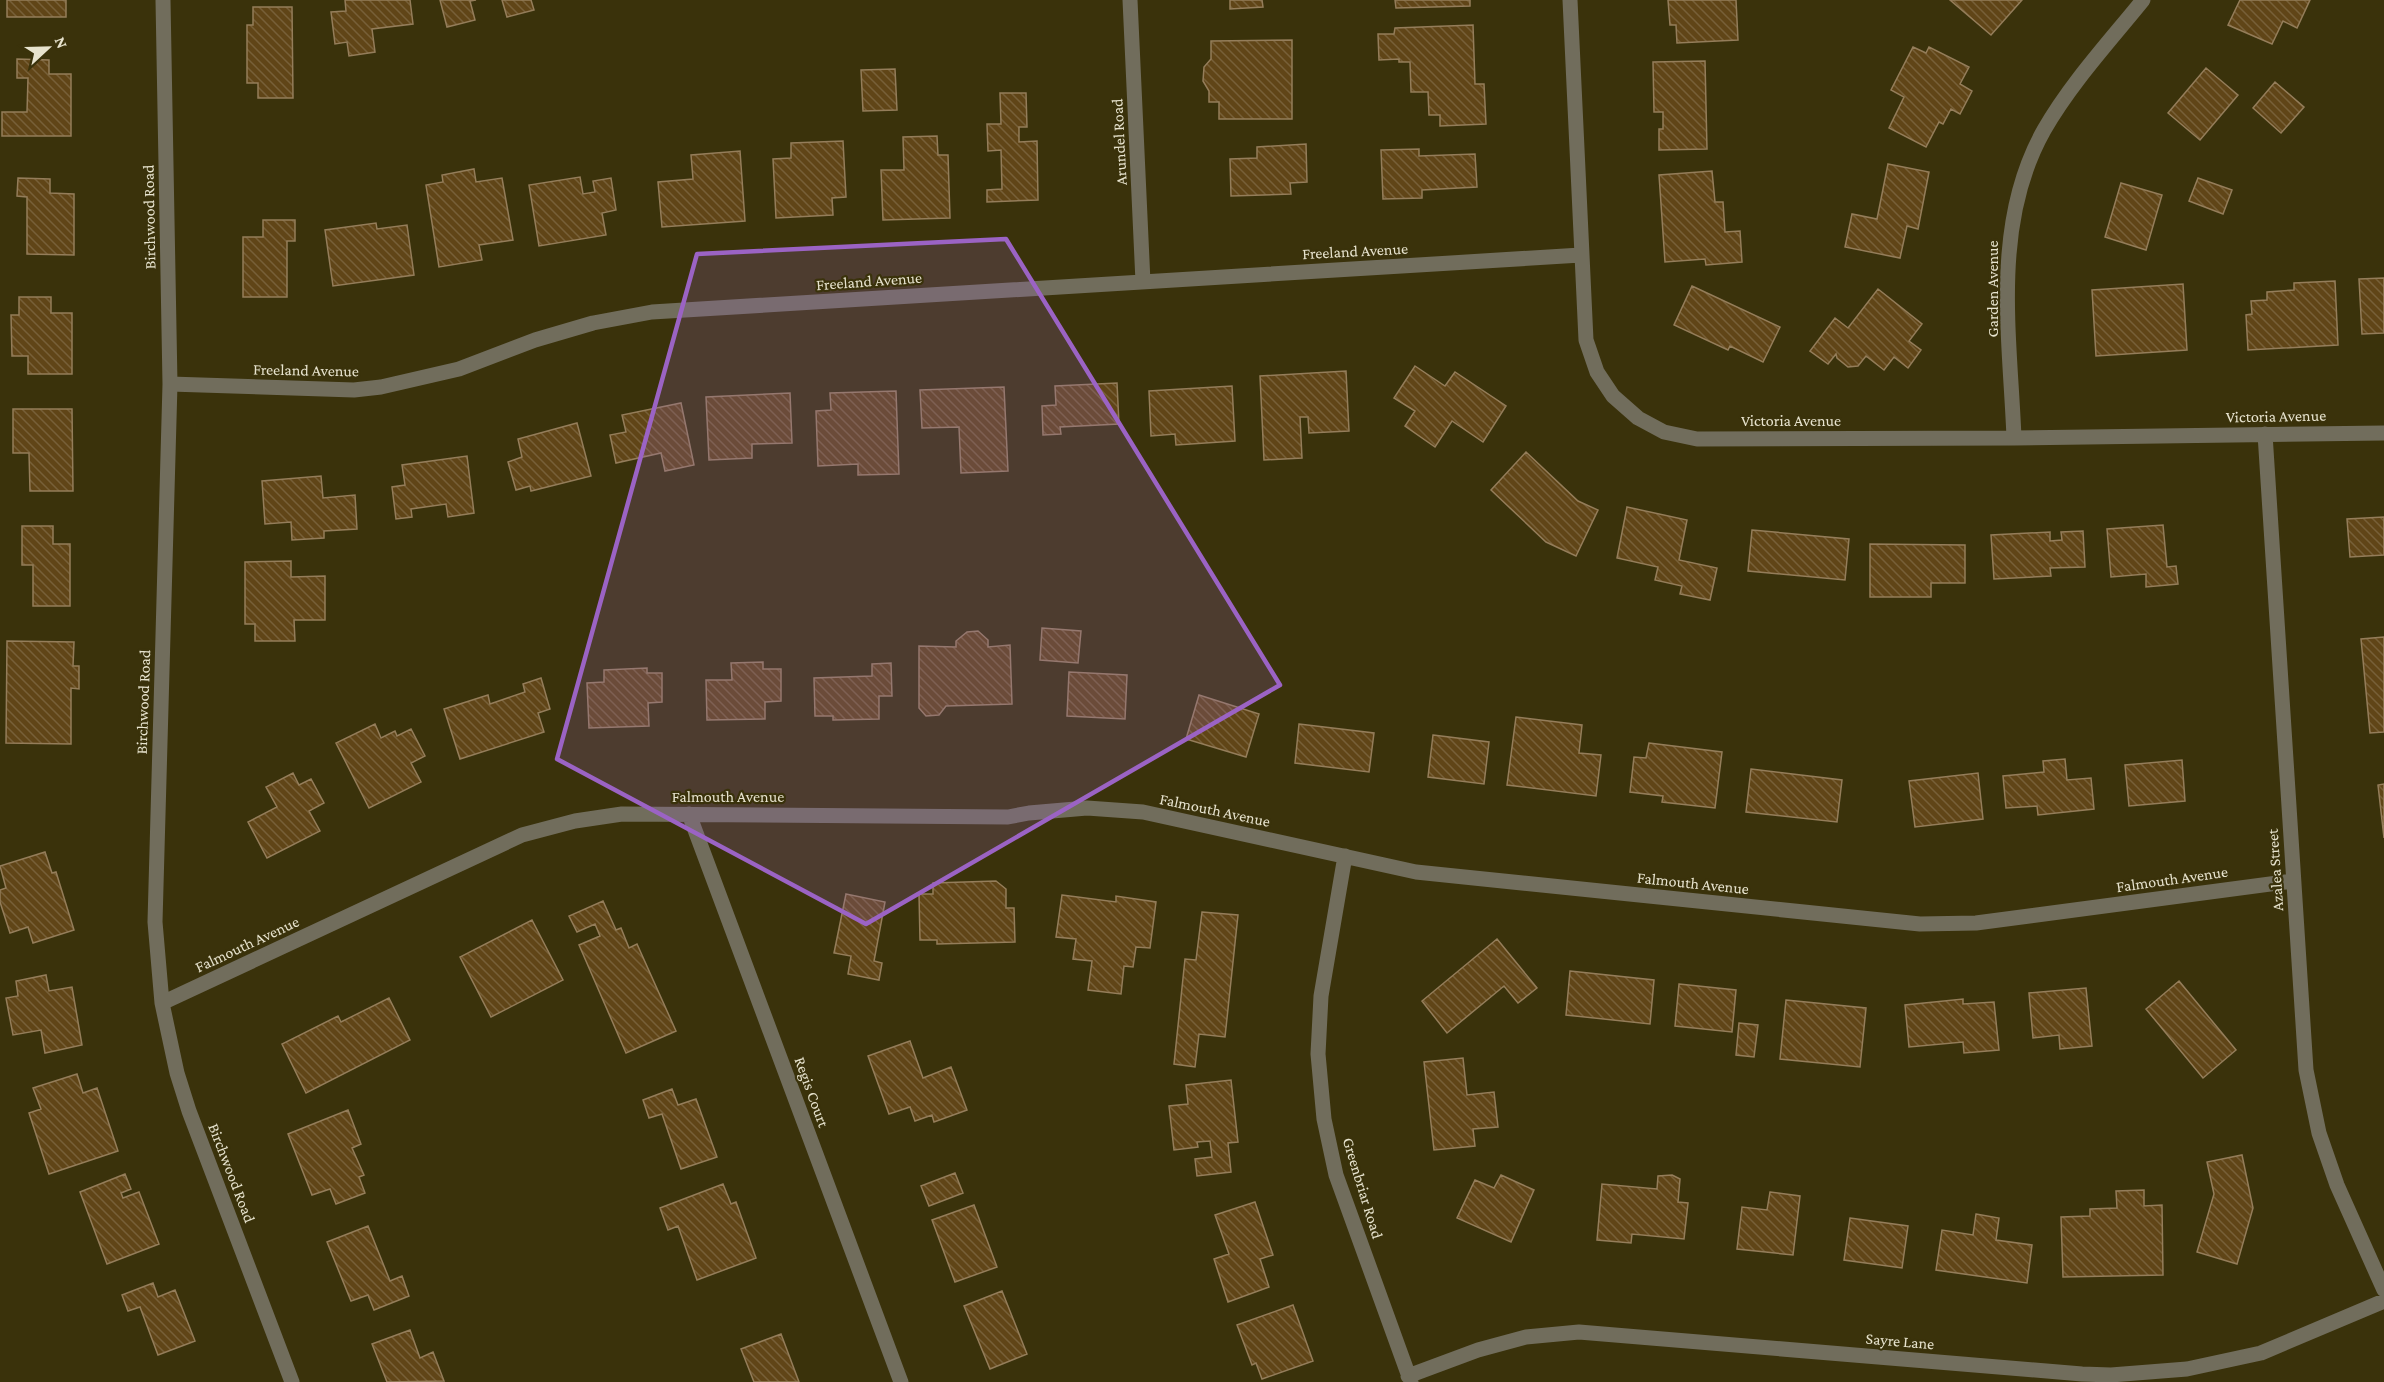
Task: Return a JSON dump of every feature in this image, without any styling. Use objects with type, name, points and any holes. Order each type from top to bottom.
[{"type":"street","name":"Birchwood Road","points":[[163,0],[170,384],[155,922],[162,1003],[177,1073],[189,1112],[292,1382]]},
{"type":"street","name":"Arundel Road","points":[[1130,0],[1143,282]]},
{"type":"street","name":"Victoria Avenue","points":[[1570,0],[1586,340],[1597,372],[1613,396],[1638,418],[1664,432],[1697,439],[2384,433]]},
{"type":"street","name":"Garden Avenue","points":[[2014,438],[2007,271],[2010,228],[2024,176],[2043,132],[2069,91],[2143,0]]},
{"type":"street","name":"Freeland Avenue","points":[[170,384],[354,390],[381,387],[459,369],[535,340],[593,323],[652,312],[1581,255]]},
{"type":"street","name":"Azalea Street","points":[[2265,434],[2306,1071],[2319,1133],[2337,1185],[2384,1290]]},
{"type":"street","name":"Falmouth Avenue","points":[[162,1003],[522,835],[574,821],[622,814],[1008,817],[1087,808],[1143,812],[1416,872],[1920,924],[1976,922],[2293,881]]},
{"type":"street","name":"Regis Court","points":[[689,814],[901,1382]]},
{"type":"street","name":"Greenbriar Road","points":[[1345,856],[1321,996],[1318,1054],[1324,1119],[1336,1175],[1409,1379]]},
{"type":"street","name":"Sayre Lane","points":[[1409,1379],[1478,1350],[1526,1337],[1579,1332],[2071,1373],[2111,1375],[2187,1369],[2261,1353],[2384,1301]]},
{"type":"highlighted area","points":[[1006,239],[1280,685],[866,924],[557,759],[697,254]]},
{"type":"building","points":[[7,0],[66,0],[66,17],[7,17]]},
{"type":"building","points":[[345,0],[410,0],[413,24],[372,29],[375,52],[349,56],[347,42],[335,44],[331,12],[346,11]]},
{"type":"building","points":[[440,0],[476,0],[470,1],[475,20],[447,27]]},
{"type":"building","points":[[502,0],[531,0],[534,10],[507,17]]},
{"type":"building","points":[[1230,0],[1262,0],[1263,7],[1230,9]]},
{"type":"building","points":[[1395,0],[1470,0],[1470,6],[1396,8]]},
{"type":"building","points":[[1668,0],[1736,0],[1738,40],[1677,43],[1676,25],[1670,25]]},
{"type":"building","points":[[1950,0],[2022,0],[1991,35]]},
{"type":"building","points":[[2240,0],[2310,0],[2297,28],[2283,21],[2272,44],[2228,25]]},
{"type":"building","points":[[253,7],[292,7],[293,98],[258,98],[258,83],[247,83],[247,25],[253,25]]},
{"type":"building","points":[[1473,25],[1475,84],[1484,84],[1486,124],[1440,126],[1440,115],[1429,115],[1428,92],[1411,92],[1410,62],[1399,62],[1399,59],[1379,60],[1378,34],[1394,34],[1395,28]]},
{"type":"building","points":[[1292,40],[1292,119],[1219,119],[1219,102],[1209,102],[1209,91],[1203,81],[1204,67],[1211,59],[1211,41]]},
{"type":"building","points":[[1913,47],[1926,53],[1929,47],[1969,67],[1960,84],[1972,91],[1960,114],[1951,109],[1943,124],[1939,122],[1926,147],[1889,128],[1904,97],[1891,90]]},
{"type":"building","points":[[17,59],[49,60],[49,74],[71,74],[71,136],[2,136],[2,112],[27,112],[28,78],[17,78]]},
{"type":"building","points":[[1705,61],[1707,149],[1659,150],[1659,129],[1663,129],[1663,112],[1654,112],[1653,62]]},
{"type":"building","points":[[2206,68],[2238,95],[2200,140],[2168,113]]},
{"type":"building","points":[[895,69],[897,110],[863,111],[861,70]]},
{"type":"building","points":[[2275,82],[2304,107],[2281,133],[2253,108]]},
{"type":"building","points":[[1000,93],[1026,93],[1027,127],[1019,127],[1019,142],[1037,141],[1038,200],[987,202],[987,190],[1002,189],[1001,150],[988,151],[987,124],[1001,124]]},
{"type":"building","points":[[937,136],[938,155],[948,155],[950,218],[883,220],[881,170],[904,170],[903,137]]},
{"type":"building","points":[[843,141],[846,197],[832,198],[833,215],[776,218],[773,159],[791,158],[791,143]]},
{"type":"building","points":[[1306,144],[1307,182],[1290,183],[1291,194],[1231,196],[1230,159],[1257,158],[1257,147]]},
{"type":"building","points":[[1419,149],[1419,156],[1475,154],[1477,187],[1422,190],[1422,198],[1383,199],[1381,150]]},
{"type":"building","points":[[740,151],[745,221],[662,227],[658,182],[693,179],[691,155]]},
{"type":"building","points":[[1888,164],[1929,172],[1918,229],[1907,226],[1900,258],[1845,247],[1852,214],[1877,219]]},
{"type":"building","points":[[474,169],[476,182],[502,178],[513,240],[479,245],[482,260],[439,267],[426,185],[443,182],[442,175]]},
{"type":"building","points":[[1712,171],[1715,202],[1723,202],[1725,232],[1740,231],[1742,262],[1706,265],[1705,259],[1665,262],[1659,175]]},
{"type":"building","points":[[580,177],[583,194],[595,192],[593,181],[611,178],[616,210],[602,213],[606,235],[539,246],[529,185]]},
{"type":"building","points":[[18,178],[50,179],[50,193],[74,194],[74,255],[27,254],[27,197],[17,196]]},
{"type":"building","points":[[2198,178],[2232,190],[2223,214],[2189,201]]},
{"type":"building","points":[[2121,183],[2162,195],[2146,250],[2105,237]]},
{"type":"building","points":[[263,220],[295,220],[295,241],[287,241],[287,297],[243,297],[243,237],[263,237]]},
{"type":"building","points":[[376,223],[377,229],[407,225],[414,275],[333,286],[325,230]]},
{"type":"building","points":[[2384,278],[2384,333],[2362,334],[2359,279]]},
{"type":"building","points":[[2335,281],[2338,345],[2248,350],[2246,315],[2252,314],[2251,301],[2267,300],[2267,292],[2294,290],[2294,283]]},
{"type":"building","points":[[2183,284],[2187,350],[2096,356],[2092,290]]},
{"type":"building","points":[[1692,286],[1780,327],[1763,362],[1730,346],[1728,350],[1674,325]]},
{"type":"building","points":[[1878,289],[1922,324],[1909,341],[1921,350],[1908,368],[1894,357],[1884,370],[1866,356],[1858,366],[1848,367],[1837,358],[1836,354],[1828,364],[1810,351],[1835,318],[1848,328]]},
{"type":"building","points":[[19,297],[51,297],[51,313],[72,313],[72,374],[28,374],[28,356],[12,356],[11,315],[19,315]]},
{"type":"building","points":[[1415,366],[1445,386],[1455,372],[1506,406],[1483,442],[1452,421],[1435,447],[1405,426],[1415,411],[1394,398]]},
{"type":"building","points":[[1346,371],[1349,431],[1309,433],[1308,417],[1300,417],[1302,458],[1264,460],[1260,376]]},
{"type":"building","points":[[1117,383],[1119,424],[1060,427],[1061,434],[1043,435],[1042,406],[1056,405],[1055,386]]},
{"type":"building","points":[[1232,386],[1235,441],[1176,445],[1175,434],[1151,436],[1149,391]]},
{"type":"building","points":[[1004,387],[1008,471],[961,473],[959,427],[922,428],[920,390]]},
{"type":"building","points":[[896,391],[899,474],[858,475],[858,464],[818,466],[816,411],[831,410],[830,393]]},
{"type":"building","points":[[790,393],[792,443],[752,444],[752,458],[709,460],[706,397]]},
{"type":"building","points":[[681,403],[694,465],[665,471],[661,453],[616,463],[610,435],[626,432],[622,415]]},
{"type":"building","points":[[13,409],[72,409],[73,491],[30,491],[29,453],[13,453]]},
{"type":"building","points":[[577,423],[591,476],[531,491],[530,486],[516,490],[508,462],[522,457],[518,439]]},
{"type":"building","points":[[1526,452],[1578,501],[1598,510],[1576,556],[1546,542],[1491,490]]},
{"type":"building","points":[[467,456],[474,513],[448,517],[446,504],[411,509],[412,517],[396,519],[392,487],[405,485],[402,465]]},
{"type":"building","points":[[321,476],[323,498],[355,495],[357,529],[324,531],[324,538],[292,540],[291,522],[265,524],[262,481]]},
{"type":"building","points":[[1627,507],[1687,520],[1679,560],[1717,568],[1710,600],[1680,594],[1682,586],[1655,580],[1658,567],[1617,558]]},
{"type":"building","points":[[2384,517],[2384,555],[2350,557],[2347,519]]},
{"type":"building","points":[[2163,525],[2167,567],[2176,566],[2178,584],[2146,587],[2146,574],[2111,577],[2107,529]]},
{"type":"building","points":[[22,526],[53,526],[53,544],[70,544],[70,606],[33,606],[33,565],[22,565]]},
{"type":"building","points":[[1752,530],[1849,539],[1845,580],[1748,571]]},
{"type":"building","points":[[2083,531],[2085,567],[2050,568],[2051,576],[1994,579],[1991,535],[2050,532],[2050,541],[2062,540],[2061,532]]},
{"type":"building","points":[[1870,544],[1965,545],[1965,583],[1931,583],[1931,597],[1870,597]]},
{"type":"building","points":[[291,561],[291,577],[325,576],[325,620],[294,620],[295,641],[255,641],[255,624],[245,624],[245,562]]},
{"type":"building","points":[[1042,628],[1081,631],[1078,663],[1040,660]]},
{"type":"building","points":[[978,631],[988,640],[988,647],[1010,645],[1012,704],[946,706],[939,715],[926,716],[919,708],[919,646],[956,647],[956,641],[967,632]]},
{"type":"building","points":[[2384,637],[2384,732],[2370,733],[2361,639]]},
{"type":"building","points":[[7,641],[74,642],[73,666],[79,666],[79,689],[71,688],[71,744],[6,743]]},
{"type":"building","points":[[763,662],[763,669],[781,669],[781,701],[765,702],[765,719],[707,720],[706,680],[732,680],[731,663]]},
{"type":"building","points":[[891,663],[892,696],[879,696],[879,719],[833,720],[833,716],[815,716],[814,678],[872,676],[872,664]]},
{"type":"building","points":[[647,668],[647,673],[662,673],[662,702],[648,703],[649,726],[589,728],[587,683],[604,682],[604,670]]},
{"type":"building","points":[[1069,672],[1127,675],[1125,719],[1067,716]]},
{"type":"building","points":[[541,678],[550,709],[538,713],[544,732],[460,759],[444,709],[488,695],[490,704],[525,692],[523,684]]},
{"type":"building","points":[[1199,695],[1259,714],[1246,757],[1186,739]]},
{"type":"building","points":[[1516,717],[1582,725],[1579,753],[1601,755],[1596,796],[1507,785]]},
{"type":"building","points":[[375,724],[381,738],[395,731],[397,736],[411,729],[425,756],[411,763],[421,782],[369,808],[336,743]]},
{"type":"building","points":[[1299,724],[1374,733],[1369,772],[1295,763]]},
{"type":"building","points":[[1433,735],[1489,742],[1484,784],[1428,777]]},
{"type":"building","points":[[1649,743],[1722,752],[1715,808],[1662,802],[1663,796],[1630,792],[1634,757],[1646,758]]},
{"type":"building","points":[[2065,759],[2067,780],[2091,778],[2094,809],[2038,815],[2037,806],[2006,808],[2003,776],[2044,772],[2043,761]]},
{"type":"building","points":[[2182,760],[2185,801],[2129,806],[2125,765]]},
{"type":"building","points":[[1751,769],[1842,780],[1837,822],[1746,812]]},
{"type":"building","points":[[293,773],[299,785],[311,779],[324,803],[309,811],[320,831],[267,858],[248,822],[277,807],[266,787]]},
{"type":"building","points":[[1978,773],[1983,819],[1915,827],[1909,781]]},
{"type":"building","points":[[2384,784],[2384,838],[2378,785]]},
{"type":"building","points":[[45,852],[52,873],[56,872],[74,930],[33,943],[28,927],[10,933],[0,902],[0,890],[6,888],[0,866]]},
{"type":"building","points":[[996,881],[1006,889],[1006,908],[1014,908],[1015,942],[937,944],[937,940],[920,940],[919,894],[933,894],[933,883]]},
{"type":"building","points":[[846,894],[885,902],[874,961],[882,963],[879,980],[848,974],[851,956],[834,953]]},
{"type":"building","points":[[1062,895],[1116,902],[1116,896],[1156,902],[1150,948],[1136,947],[1133,967],[1124,966],[1121,994],[1088,990],[1092,961],[1073,959],[1076,939],[1056,937]]},
{"type":"building","points":[[603,901],[616,930],[621,928],[629,948],[637,944],[676,1031],[626,1053],[579,945],[600,936],[595,924],[577,932],[569,916]]},
{"type":"building","points":[[1202,912],[1238,915],[1225,1037],[1199,1034],[1195,1067],[1174,1064],[1185,959],[1196,960]]},
{"type":"building","points":[[532,920],[563,980],[491,1017],[460,957]]},
{"type":"building","points":[[1497,939],[1537,988],[1518,1003],[1504,986],[1447,1033],[1422,1001]]},
{"type":"building","points":[[1570,971],[1654,980],[1650,1024],[1566,1015]]},
{"type":"building","points":[[46,975],[49,991],[72,987],[82,1045],[45,1053],[41,1030],[13,1035],[6,998],[18,996],[16,981]]},
{"type":"building","points":[[2179,981],[2236,1050],[2203,1078],[2146,1009]]},
{"type":"building","points":[[1679,984],[1736,990],[1732,1032],[1675,1026]]},
{"type":"building","points":[[2086,988],[2092,1046],[2060,1049],[2059,1035],[2033,1038],[2029,993]]},
{"type":"building","points":[[389,998],[410,1040],[306,1093],[282,1044],[338,1016],[341,1022]]},
{"type":"building","points":[[1963,999],[1963,1004],[1994,1002],[1999,1050],[1964,1053],[1963,1042],[1909,1047],[1905,1005]]},
{"type":"building","points":[[1786,1000],[1866,1008],[1860,1067],[1780,1059]]},
{"type":"building","points":[[1739,1023],[1758,1025],[1754,1057],[1736,1055]]},
{"type":"building","points":[[910,1041],[923,1078],[951,1067],[967,1110],[934,1122],[932,1115],[915,1121],[910,1107],[889,1114],[868,1056]]},
{"type":"building","points":[[1463,1058],[1467,1095],[1494,1092],[1498,1127],[1473,1129],[1475,1146],[1434,1150],[1424,1062]]},
{"type":"building","points":[[77,1074],[83,1093],[97,1088],[118,1151],[49,1174],[29,1113],[41,1109],[33,1088]]},
{"type":"building","points":[[1231,1080],[1238,1142],[1228,1143],[1231,1172],[1197,1176],[1195,1159],[1212,1157],[1210,1141],[1197,1142],[1198,1147],[1174,1150],[1169,1106],[1188,1104],[1186,1085]]},
{"type":"building","points":[[672,1089],[678,1105],[696,1099],[717,1157],[681,1169],[662,1114],[649,1118],[643,1100]]},
{"type":"building","points":[[348,1110],[361,1144],[352,1148],[364,1175],[359,1177],[365,1193],[336,1204],[330,1189],[312,1195],[288,1134]]},
{"type":"building","points":[[2242,1155],[2253,1208],[2237,1264],[2197,1252],[2214,1194],[2207,1162]]},
{"type":"building","points":[[955,1173],[963,1193],[929,1206],[921,1186]]},
{"type":"building","points":[[125,1174],[131,1189],[121,1193],[123,1198],[139,1192],[159,1244],[107,1264],[80,1192]]},
{"type":"building","points":[[1501,1175],[1534,1190],[1511,1242],[1457,1218],[1475,1180],[1494,1188]]},
{"type":"building","points":[[1672,1175],[1680,1179],[1678,1202],[1688,1203],[1684,1239],[1632,1234],[1631,1243],[1597,1240],[1602,1184],[1657,1189],[1658,1176]]},
{"type":"building","points":[[723,1184],[731,1204],[736,1202],[756,1258],[697,1280],[678,1226],[668,1230],[660,1208]]},
{"type":"building","points":[[2144,1190],[2144,1206],[2162,1205],[2163,1275],[2063,1277],[2061,1217],[2090,1216],[2090,1209],[2117,1208],[2116,1191]]},
{"type":"building","points":[[1770,1192],[1800,1196],[1793,1255],[1737,1249],[1742,1207],[1767,1210]]},
{"type":"building","points":[[1255,1202],[1273,1255],[1260,1259],[1269,1287],[1228,1302],[1214,1259],[1229,1254],[1215,1215]]},
{"type":"building","points":[[974,1205],[997,1267],[955,1282],[932,1220]]},
{"type":"building","points":[[1976,1214],[1999,1218],[1996,1240],[2032,1245],[2027,1283],[1936,1270],[1942,1230],[1973,1235]]},
{"type":"building","points":[[1850,1218],[1908,1226],[1902,1268],[1844,1260]]},
{"type":"building","points":[[368,1226],[390,1281],[402,1276],[409,1296],[374,1310],[368,1295],[351,1301],[327,1242]]},
{"type":"building","points":[[153,1283],[158,1297],[175,1290],[195,1341],[158,1355],[140,1307],[128,1311],[122,1295]]},
{"type":"building","points":[[1002,1291],[1027,1354],[990,1369],[964,1306]]},
{"type":"building","points":[[1293,1305],[1313,1361],[1262,1379],[1256,1363],[1252,1365],[1237,1325]]},
{"type":"building","points":[[410,1330],[420,1358],[433,1352],[444,1381],[387,1382],[372,1344]]},
{"type":"building","points":[[781,1334],[799,1382],[754,1382],[741,1349]]}]
